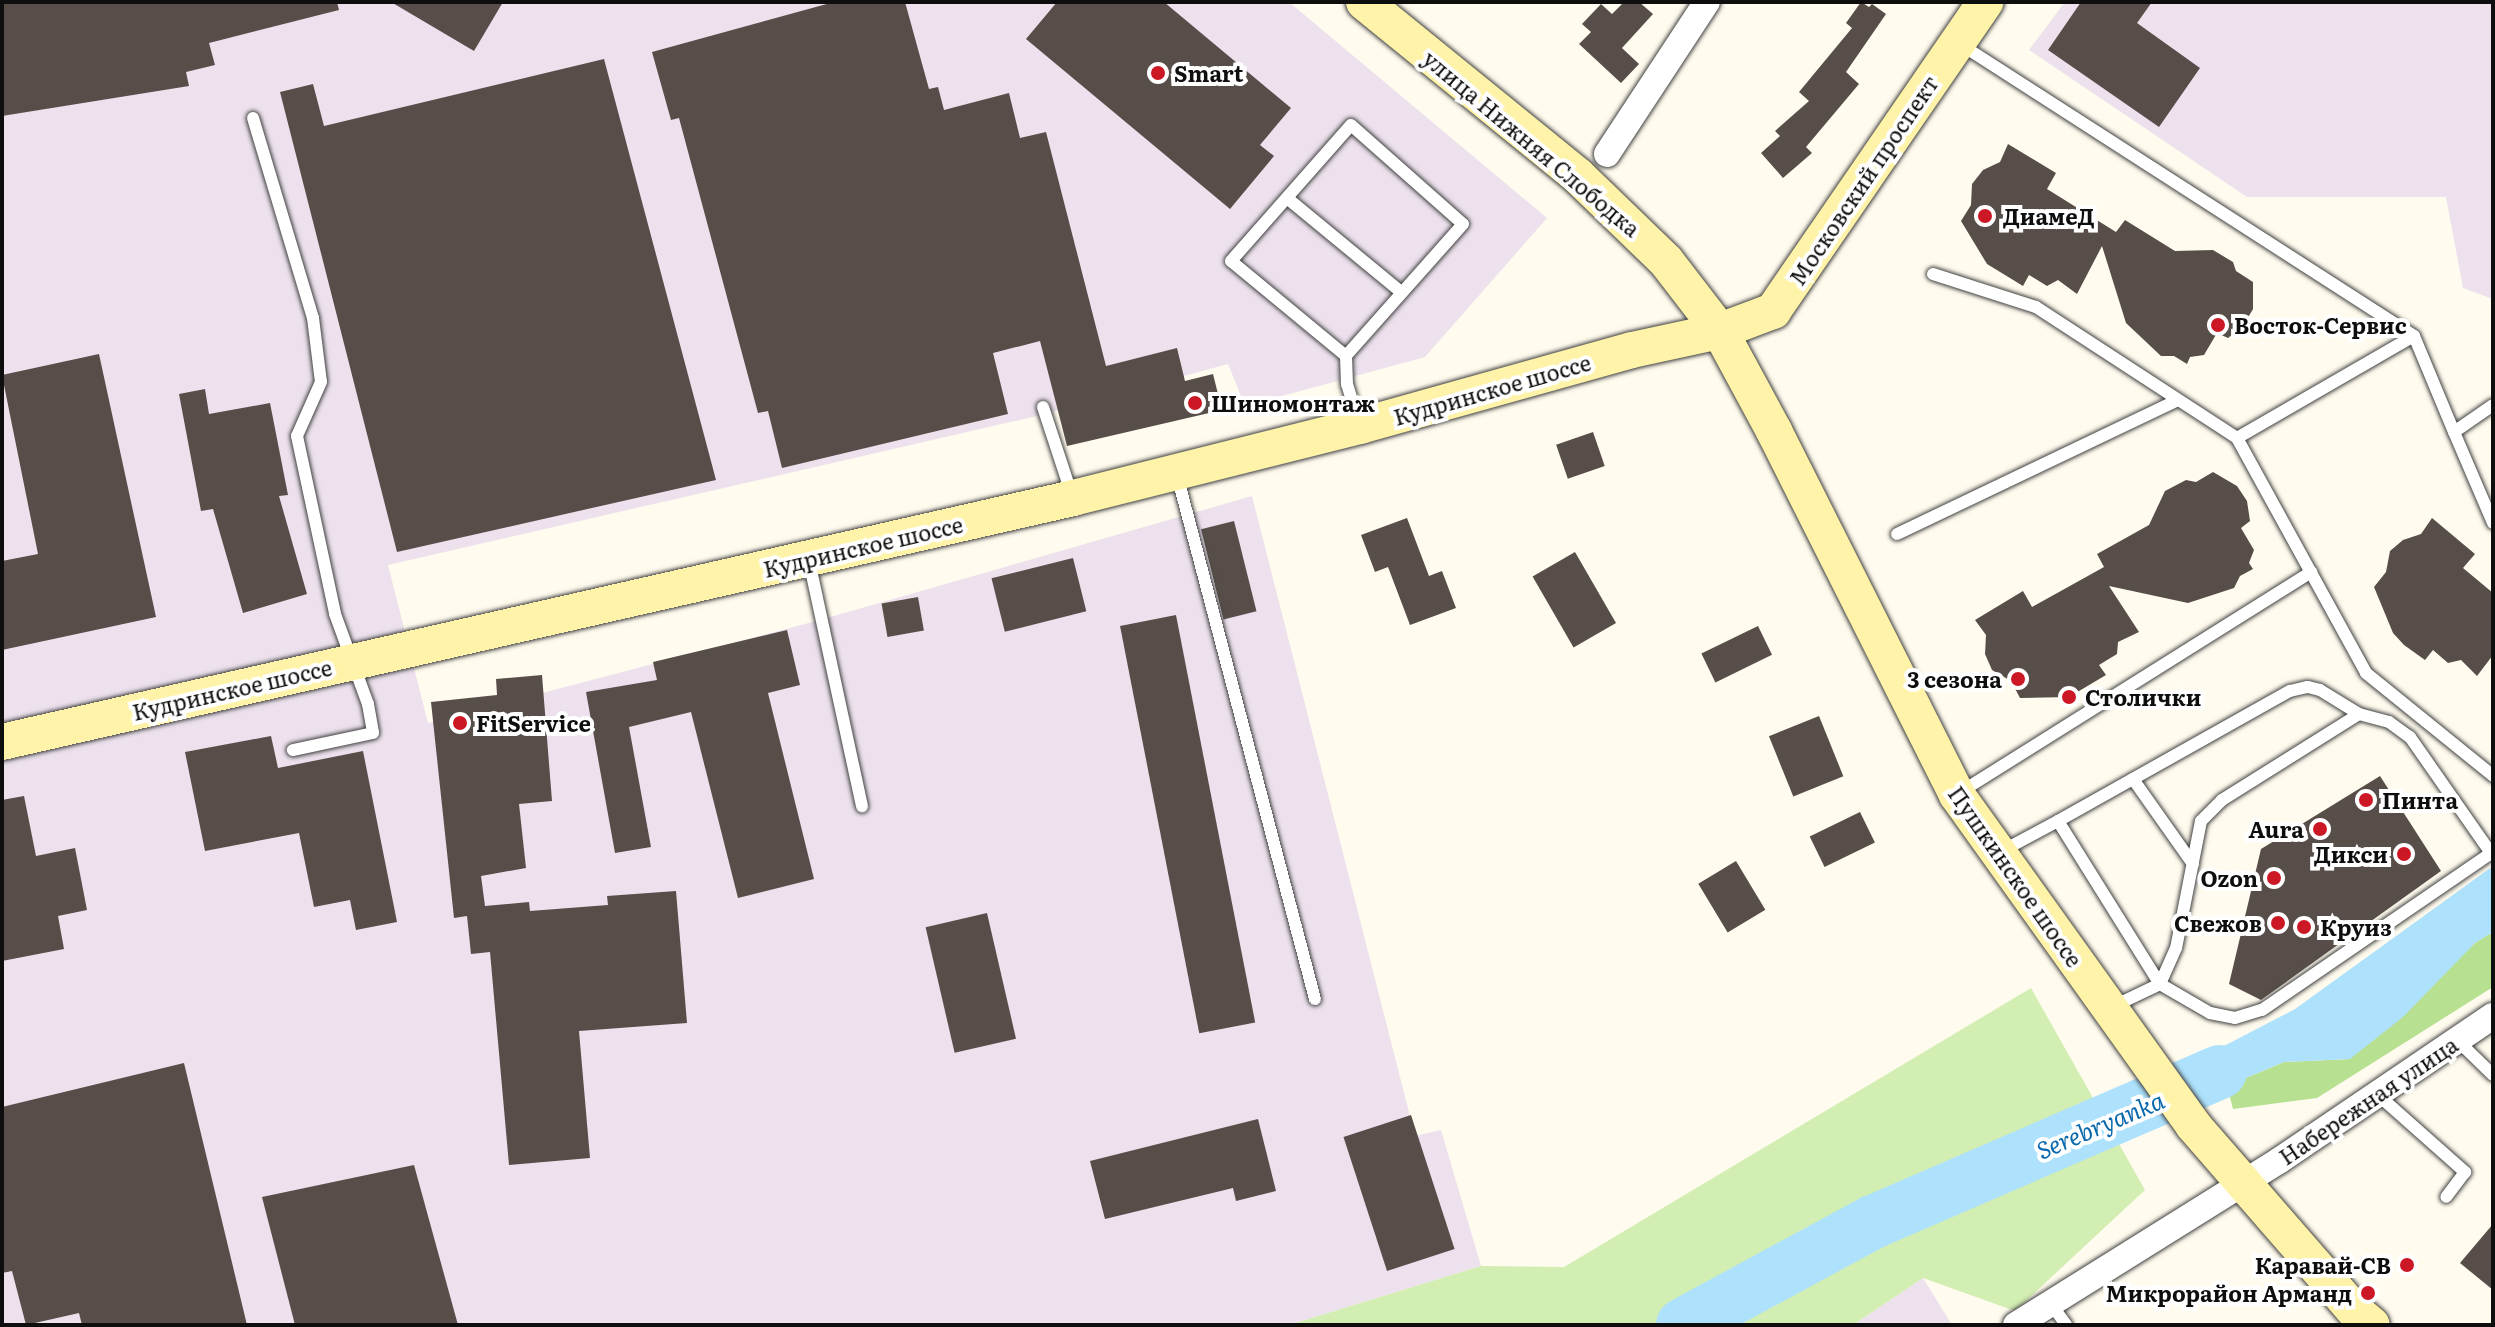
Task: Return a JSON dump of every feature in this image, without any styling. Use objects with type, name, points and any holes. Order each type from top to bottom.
[{"type":"main road","name":"улица Нижняя Слободка","points":[[1364,2],[1578,176],[1660,254],[1720,331]]},
{"type":"main road","name":"Московский проспект","points":[[1720,331],[1773,311],[1985,2]]},
{"type":"main road","name":"Кудринское шоссе","points":[[2,742],[1073,498],[1360,426],[1632,350],[1720,331]]},
{"type":"main road","name":"Пушкинское шоссе","points":[[1720,331],[1781,445],[1957,795],[2193,1125],[2372,1325]]},
{"type":"street","points":[[1607,154],[1707,2]]},
{"type":"street","name":"Набережная улица","points":[[2016,1325],[2243,1183],[2493,1016]]},
{"type":"lane","points":[[1957,42],[2414,336],[2493,523]]},
{"type":"lane","points":[[253,118],[313,318],[321,382],[297,436],[325,575],[350,662],[368,704],[373,733],[293,750]]},
{"type":"lane","points":[[1346,356],[1231,261],[1351,125],[1463,224],[1346,356],[1347,384],[1360,426]]},
{"type":"lane","points":[[1287,198],[1401,292]]},
{"type":"lane","points":[[1933,274],[2036,307],[2237,438],[2366,673],[2493,776]]},
{"type":"lane","points":[[2237,438],[2414,336]]},
{"type":"lane","points":[[1897,534],[2178,400]]},
{"type":"lane","points":[[2454,432],[2493,405]]},
{"type":"lane","points":[[1043,407],[1073,498]]},
{"type":"lane","points":[[1176,472],[1315,999]]},
{"type":"lane","points":[[808,558],[862,806]]},
{"type":"lane","points":[[1957,795],[2311,572]]},
{"type":"lane","points":[[1998,853],[2300,688],[2320,690],[2359,714],[2389,722],[2410,737],[2492,853],[2262,1010],[2235,1018],[2210,1013],[2160,984],[2058,821]]},
{"type":"lane","points":[[2109,1008],[2160,984],[2176,948],[2201,821],[2211,809],[2359,714]]},
{"type":"lane","points":[[2133,779],[2193,864]]},
{"type":"lane","points":[[2457,1040],[2493,1075]]},
{"type":"lane","points":[[2377,1094],[2465,1172],[2446,1197]]},
{"type":"lane","points":[[2051,1304],[2066,1325]]},
{"type":"shaded area","points":[[2,2],[1289,2],[1547,218],[1425,357],[1245,406],[1228,364],[1037,416],[388,565],[428,723],[820,620],[1252,496],[1415,1136],[1441,1130],[1481,1266],[1289,1325],[2,1325]]},
{"type":"shaded area","points":[[2065,2],[2493,2],[2493,299],[2463,288],[2446,197],[2247,197],[2029,50]]},
{"type":"shaded area","points":[[1923,1278],[1952,1325],[1853,1325]]},
{"type":"green space","points":[[2493,932],[2493,987],[2317,1098],[2233,1109],[2227,1086],[2284,1062],[2350,1059],[2475,943]]},
{"type":"green space","points":[[2031,988],[2145,1190],[2015,1311],[1923,1278],[1853,1325],[1289,1325],[1481,1266],[1564,1267]]},
{"type":"water","points":[[2493,866],[2493,932],[2475,943],[2403,1017],[2350,1059],[2284,1062],[2227,1086],[2191,1111],[2176,1071],[2295,1009]]},
{"type":"building","points":[[2,2],[337,2],[339,10],[209,43],[215,65],[186,72],[189,86],[2,116]]},
{"type":"building","points":[[391,2],[503,2],[474,51]]},
{"type":"building","points":[[834,2],[905,2],[929,89],[938,87],[944,110],[1009,93],[1020,138],[1046,132],[1106,366],[1177,348],[1185,381],[1213,374],[1222,410],[1067,446],[1040,341],[993,353],[1008,414],[782,468],[768,411],[758,413],[679,118],[671,120],[652,52]]},
{"type":"building","name":"Smart","points":[[1057,2],[1164,2],[1291,108],[1260,145],[1274,156],[1230,209],[1026,39]]},
{"type":"building","points":[[1624,2],[1639,2],[1653,14],[1622,48],[1639,64],[1621,83],[1579,44],[1591,32],[1582,24],[1601,4],[1612,14]]},
{"type":"building","points":[[1861,2],[1869,7],[1872,4],[1886,14],[1846,72],[1859,84],[1806,147],[1812,153],[1783,178],[1761,153],[1780,136],[1775,131],[1809,101],[1799,92],[1852,28],[1846,23]]},
{"type":"building","points":[[2081,2],[2152,2],[2137,23],[2200,68],[2159,127],[2048,50]]},
{"type":"building","points":[[604,59],[716,480],[397,552],[280,92],[313,84],[324,126]]},
{"type":"building","points":[[2008,144],[2056,173],[2047,189],[2116,232],[2125,220],[2175,251],[2213,250],[2233,262],[2236,271],[2253,282],[2253,309],[2243,326],[2228,338],[2217,333],[2204,355],[2190,357],[2187,364],[2174,356],[2161,356],[2126,323],[2102,246],[2077,294],[2058,280],[2047,286],[2029,275],[2023,286],[1987,264],[1961,221],[1971,205],[1972,184],[1983,170],[2000,162]]},
{"type":"building","points":[[99,354],[156,617],[2,650],[2,561],[38,554],[2,375]]},
{"type":"building","points":[[205,389],[209,414],[270,403],[288,495],[279,496],[307,594],[243,613],[213,509],[201,511],[179,394]]},
{"type":"building","points":[[1593,432],[1605,466],[1568,479],[1556,445]]},
{"type":"building","points":[[2213,472],[2237,486],[2247,501],[2250,521],[2241,528],[2254,550],[2249,563],[2253,569],[2240,576],[2234,588],[2188,603],[2109,586],[2139,632],[2118,642],[2117,654],[2099,665],[2106,675],[2069,697],[2020,698],[2011,681],[1992,670],[1985,654],[1986,635],[1975,620],[2023,591],[2032,607],[2104,567],[2097,554],[2149,525],[2165,491],[2186,480],[2196,482]]},
{"type":"building","points":[[1407,518],[1429,576],[1442,571],[1456,608],[1410,625],[1388,567],[1375,572],[1361,535]]},
{"type":"building","points":[[2432,518],[2475,554],[2463,568],[2493,593],[2493,655],[2477,676],[2461,660],[2448,663],[2433,650],[2425,660],[2404,645],[2393,633],[2374,587],[2386,572],[2390,551],[2403,540],[2421,534]]},
{"type":"building","points":[[1234,521],[1256,611],[1224,619],[1201,529]]},
{"type":"building","points":[[1575,552],[1616,623],[1574,648],[1533,576]]},
{"type":"building","points":[[1073,558],[1086,611],[1005,632],[991,578]]},
{"type":"building","points":[[918,597],[924,630],[887,637],[882,603]]},
{"type":"building","points":[[1176,615],[1255,1022],[1199,1033],[1120,626]]},
{"type":"building","points":[[1758,626],[1772,655],[1715,682],[1701,654]]},
{"type":"building","points":[[787,630],[800,685],[768,693],[814,879],[738,898],[691,712],[629,727],[651,847],[615,853],[586,692],[657,680],[653,662]]},
{"type":"building","points":[[542,675],[552,801],[519,804],[526,868],[481,876],[485,906],[529,902],[530,911],[608,905],[607,896],[676,891],[687,1023],[579,1031],[590,1158],[509,1165],[490,952],[471,954],[467,916],[454,918],[431,702],[497,695],[496,679]]},
{"type":"building","points":[[1819,716],[1843,776],[1793,796],[1769,736]]},
{"type":"building","points":[[271,736],[278,768],[363,751],[397,922],[356,930],[350,900],[314,907],[299,833],[205,851],[185,752]]},
{"type":"building","name":"Круиз","points":[[2380,776],[2441,871],[2261,1000],[2229,984],[2261,849]]},
{"type":"building","points":[[24,796],[36,856],[75,848],[87,910],[58,916],[64,949],[2,961],[2,800]]},
{"type":"building","points":[[1860,812],[1875,843],[1825,867],[1810,837]]},
{"type":"building","points":[[1736,861],[1765,910],[1728,933],[1698,884]]},
{"type":"building","points":[[987,913],[1016,1039],[955,1053],[926,927]]},
{"type":"building","points":[[184,1063],[247,1325],[82,1325],[79,1313],[26,1325],[12,1271],[2,1273],[2,1107]]},
{"type":"building","points":[[1411,1115],[1455,1249],[1387,1271],[1343,1137]]},
{"type":"building","points":[[1258,1119],[1276,1191],[1236,1201],[1233,1188],[1105,1219],[1090,1161]]},
{"type":"building","points":[[414,1165],[458,1325],[295,1325],[262,1197]]},
{"type":"building","points":[[2493,1224],[2493,1290],[2460,1263]]},
{"type":"waterway","name":"Serebryanka","points":[[1683,1325],[1873,1222],[2220,1072]]},
{"type":"place","name":"Smart","points":[[1158,73]]},
{"type":"place","name":"ДиамеД","points":[[1985,216]]},
{"type":"place","name":"Восток-Сервис","points":[[2218,325]]},
{"type":"place","name":"Шиномонтаж","points":[[1195,403]]},
{"type":"place","name":"3 сезона","points":[[2018,679]]},
{"type":"place","name":"Столички","points":[[2069,697]]},
{"type":"place","name":"FitService","points":[[460,723]]},
{"type":"place","name":"Пинта","points":[[2366,800]]},
{"type":"place","name":"Aura","points":[[2320,829]]},
{"type":"place","name":"Дикси","points":[[2404,854]]},
{"type":"place","name":"Ozon","points":[[2274,878]]},
{"type":"place","name":"Свежов","points":[[2278,923]]},
{"type":"place","name":"Круиз","points":[[2304,927]]},
{"type":"place","name":"Каравай-СВ","points":[[2407,1265]]},
{"type":"place","name":"Микрорайон Арманд","points":[[2368,1293]]}]
